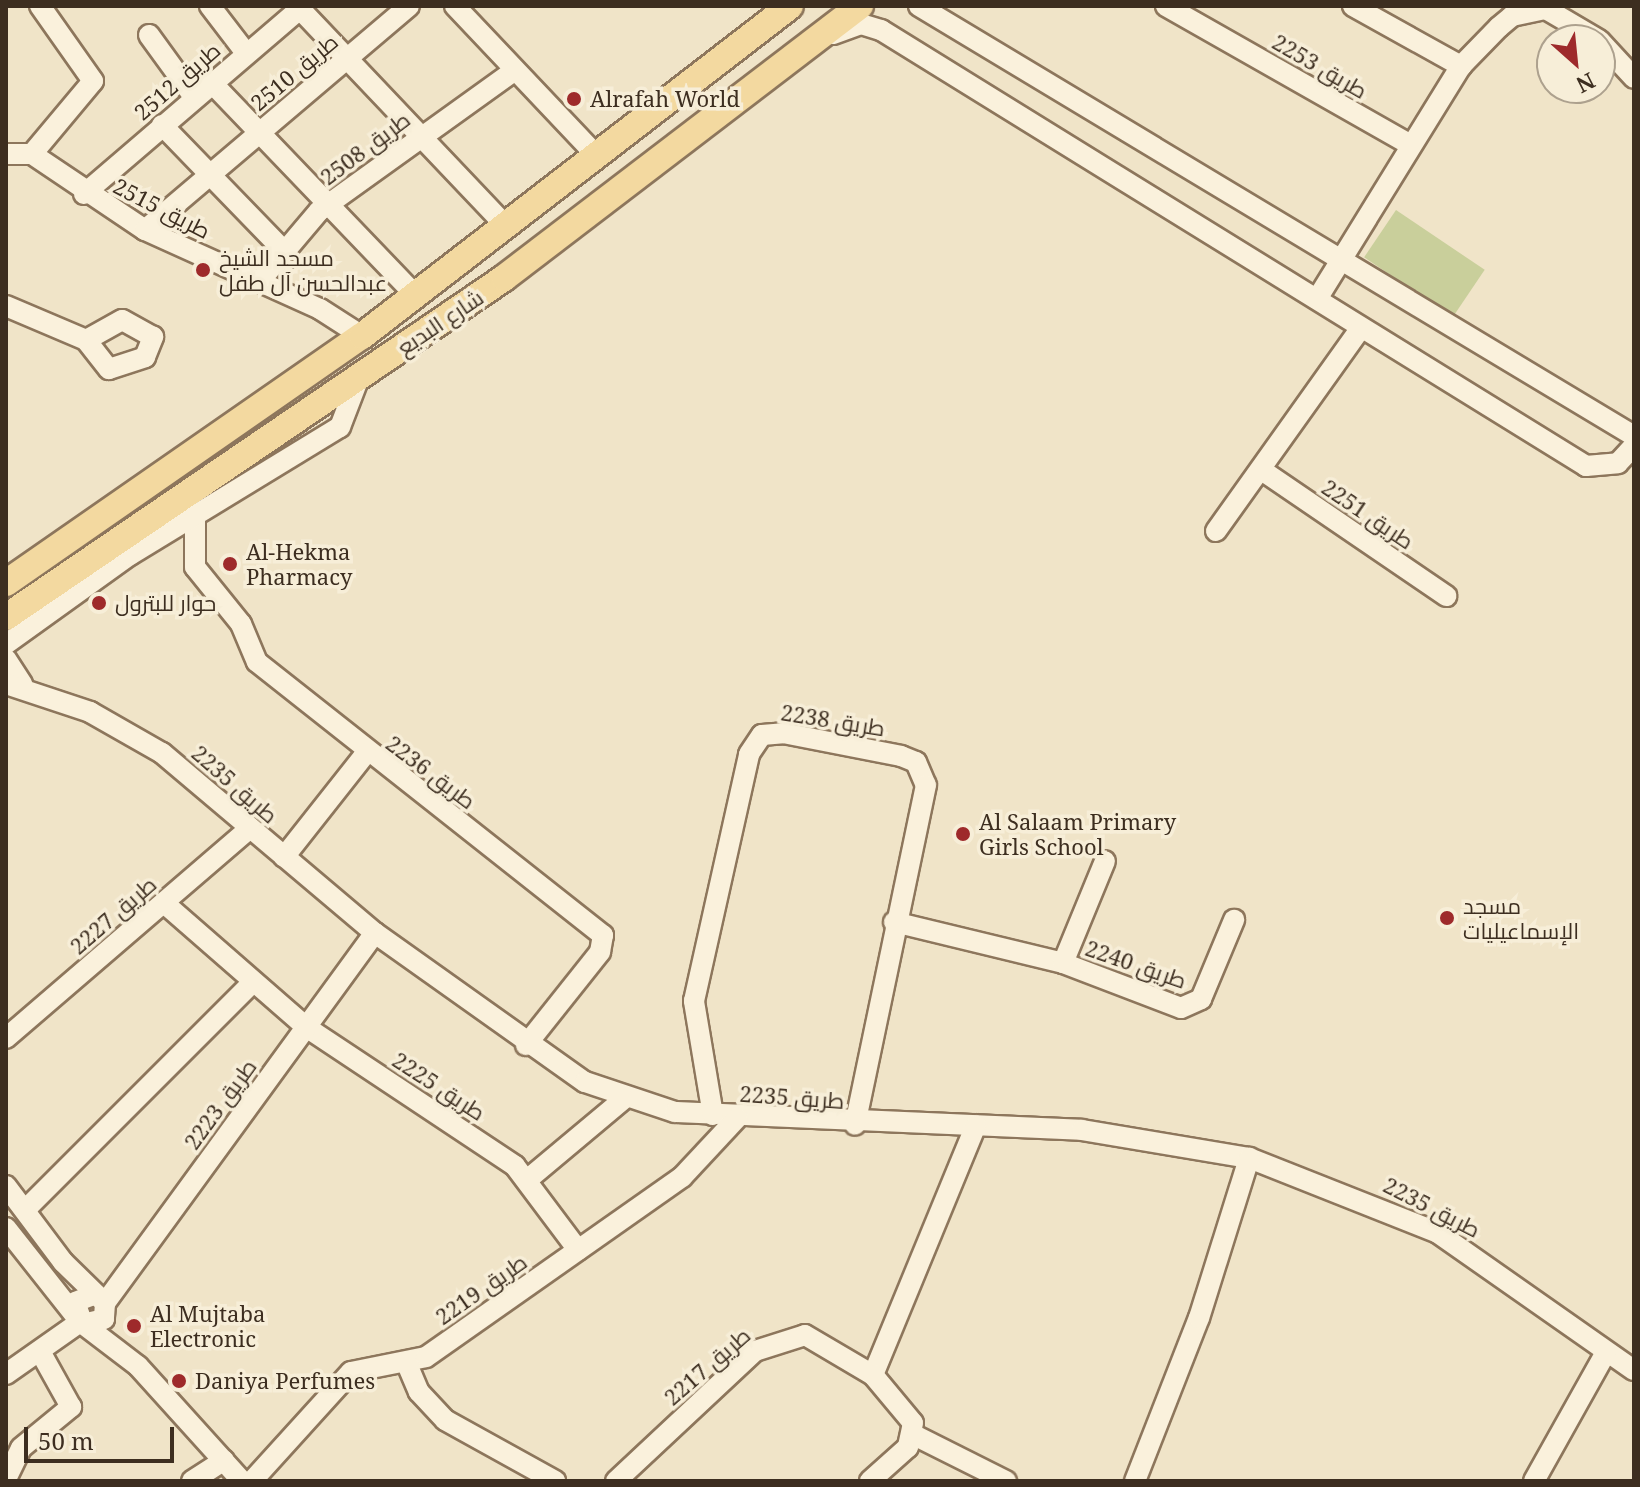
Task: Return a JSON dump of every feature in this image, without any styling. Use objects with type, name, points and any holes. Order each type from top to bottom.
[{"type":"main road","name":"شارع البديع","points":[[6,583],[362,336],[790,6]]},
{"type":"main road","name":"شارع البديع","points":[[6,617],[504,278],[860,6]]},
{"type":"main road","points":[[195,515],[199,486]]},
{"type":"street","points":[[6,154],[32,154],[93,81],[40,6]]},
{"type":"street","points":[[210,6],[246,53]]},
{"type":"street","name":"طريق 2510","points":[[145,230],[409,6]]},
{"type":"street","points":[[455,6],[595,154]]},
{"type":"street","points":[[919,6],[1343,257],[1634,436]]},
{"type":"street","name":"طريق 2253","points":[[1166,6],[1409,144]]},
{"type":"street","points":[[1353,6],[1461,66]]},
{"type":"street","points":[[302,7],[345,60],[505,225]]},
{"type":"street","name":"طريق 2512","points":[[84,194],[302,7]]},
{"type":"street","points":[[1317,299],[1409,144],[1461,66],[1512,16],[1546,8],[1572,24]]},
{"type":"street","points":[[784,65],[849,26],[872,25],[1586,466],[1618,463],[1634,446]]},
{"type":"street","points":[[149,35],[194,97]]},
{"type":"street","points":[[1616,59],[1634,78]]},
{"type":"street","name":"طريق 2508","points":[[259,282],[283,250],[328,206],[418,135],[515,70]]},
{"type":"street","points":[[211,82],[416,296]]},
{"type":"street","points":[[162,125],[283,250]]},
{"type":"street","name":"طريق 2515","points":[[32,154],[84,194],[145,230],[259,282],[362,336]]},
{"type":"street","points":[[6,306],[86,340]]},
{"type":"street","points":[[1216,531],[1263,471],[1360,329]]},
{"type":"street","points":[[6,644],[195,515],[340,427],[360,375]]},
{"type":"street","name":"طريق 2251","points":[[1263,471],[1446,596]]},
{"type":"street","name":"طريق 2236","points":[[195,515],[195,567],[241,624],[257,662],[366,753],[603,935],[600,952],[526,1045]]},
{"type":"street","name":"طريق 2235","points":[[6,659],[14,684],[131,733],[375,933],[526,1045],[624,1099],[737,1118],[855,1125],[976,1125],[1082,1130],[1249,1158],[1438,1233],[1634,1370]]},
{"type":"street","name":"طريق 2238","points":[[713,1115],[694,1001],[749,754],[762,735],[861,747],[916,762],[923,771],[926,785],[894,922],[855,1125]]},
{"type":"street","points":[[284,857],[366,753]]},
{"type":"street","name":"طريق 2227","points":[[6,1038],[250,828]]},
{"type":"street","name":"طريق 2240","points":[[1063,963],[1105,861]]},
{"type":"street","name":"طريق 2225","points":[[164,903],[306,1027],[527,1180],[578,1250]]},
{"type":"street","name":"طريق 2240","points":[[894,922],[1063,963],[1192,1006],[1234,920]]},
{"type":"street","name":"طريق 2223","points":[[79,1320],[79,1297],[103,1302],[375,933]]},
{"type":"street","points":[[25,1210],[252,983]]},
{"type":"street","points":[[527,1180],[624,1099]]},
{"type":"street","name":"طريق 2219","points":[[407,1364],[682,1177],[737,1118]]},
{"type":"street","points":[[873,1375],[976,1125]]},
{"type":"street","points":[[1135,1481],[1199,1318],[1249,1158]]},
{"type":"street","points":[[6,1186],[103,1302],[138,1366]]},
{"type":"street","points":[[8,1235],[79,1320],[138,1366],[242,1481]]},
{"type":"street","points":[[6,1374],[42,1355],[79,1320]]},
{"type":"street","name":"طريق 2217","points":[[616,1481],[770,1342],[816,1337],[873,1375],[913,1429]]},
{"type":"street","points":[[1534,1481],[1606,1352]]},
{"type":"street","points":[[8,1465],[71,1407],[42,1355]]},
{"type":"street","points":[[252,1481],[351,1372],[377,1362],[407,1364],[441,1416],[555,1481]]},
{"type":"street","points":[[870,1481],[913,1429],[1006,1481]]},
{"type":"street","points":[[192,1481],[224,1460]]},
{"type":"green space","points":[[1396,210],[1485,270],[1453,317],[1364,257]]},
{"type":"place","name":"Alrafah World","points":[[574,99]]},
{"type":"place","name":"مسجد الشيخ عبدالحسن آل طفل","points":[[203,270]]},
{"type":"place","name":"Al-Hekma Pharmacy","points":[[230,564]]},
{"type":"place","name":"حوار للبترول","points":[[99,603]]},
{"type":"place","name":"Al Salaam Primary Girls School","points":[[963,834]]},
{"type":"place","name":"مسجد الإسماعيليات","points":[[1447,918]]},
{"type":"place","name":"Al Mujtaba Electronic","points":[[134,1326]]},
{"type":"place","name":"Daniya Perfumes","points":[[179,1381]]}]
